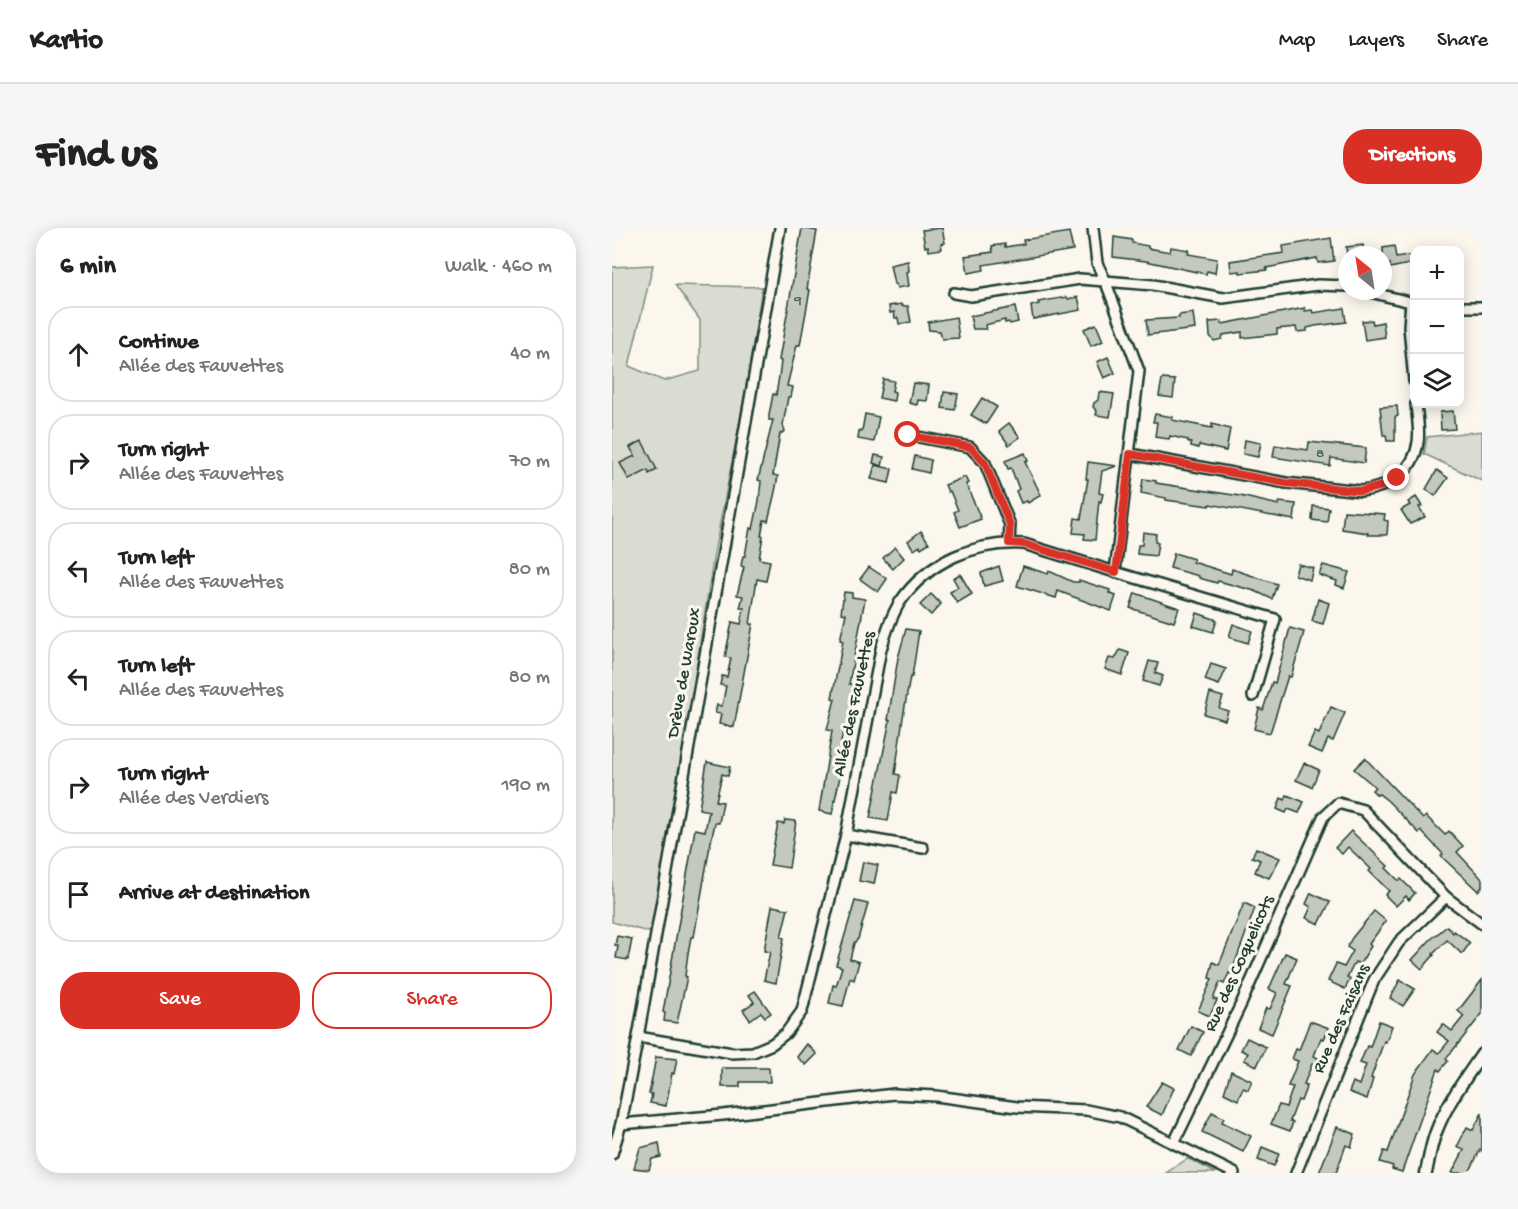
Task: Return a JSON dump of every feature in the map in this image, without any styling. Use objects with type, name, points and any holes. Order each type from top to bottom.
[{"type":"street","name":"Drève de Waroux","points":[[612,1154],[621,1124],[638,1037],[780,228]]},
{"type":"street","points":[[1093,228],[1097,263],[1139,371],[1116,572]]},
{"type":"street","points":[[954,293],[971,296],[1080,279],[1153,285],[1223,298],[1318,285],[1338,286]]},
{"type":"street","points":[[1392,297],[1410,301]]},
{"type":"street","points":[[1464,307],[1482,307]]},
{"type":"street","points":[[1410,320],[1410,337]]},
{"type":"street","points":[[1130,454],[1286,483],[1370,490],[1397,478],[1410,466],[1415,456],[1418,440],[1416,408]]},
{"type":"street","points":[[908,435],[970,447],[985,463],[1010,525],[1009,543]]},
{"type":"street","name":"Allée des Fauvettes","points":[[638,1037],[732,1053],[753,1052],[772,1044],[786,1033],[802,1011],[846,835],[881,649],[887,629],[899,603],[915,583],[932,569],[957,554],[980,547],[1009,543],[1024,544],[1275,619],[1253,696]]},
{"type":"street","name":"Rue des Coquelicots","points":[[1174,1143],[1242,1002],[1323,817],[1338,803],[1363,810],[1446,897]]},
{"type":"street","points":[[846,835],[924,848]]},
{"type":"street","points":[[1446,897],[1482,924]]},
{"type":"street","name":"Rue des Faisans","points":[[1296,1173],[1374,980],[1399,942],[1446,897]]},
{"type":"street","points":[[1426,1173],[1436,1133],[1444,1114],[1454,1094],[1482,1054]]},
{"type":"street","points":[[621,1124],[723,1115],[894,1094],[936,1096],[1017,1107],[1086,1110],[1120,1117],[1234,1173]]},
{"type":"shaded area","points":[[653,265],[629,366],[664,381],[700,371],[700,320],[675,285],[762,287],[745,395],[714,554],[655,934],[612,922],[612,267]]},
{"type":"shaded area","points":[[1482,431],[1482,481],[1424,454],[1427,437]]},
{"type":"shaded area","points":[[1187,1159],[1191,1160],[1216,1173],[1166,1173]]},
{"type":"building","points":[[802,228],[817,231],[807,289],[810,290],[800,345],[797,345],[787,386],[793,387],[791,397],[788,397],[783,425],[785,431],[780,434],[773,475],[778,476],[775,492],[768,521],[764,520],[761,536],[763,536],[759,559],[770,561],[766,581],[757,579],[750,624],[753,624],[734,727],[719,724],[721,714],[715,713],[717,705],[722,706],[726,686],[720,685],[722,676],[727,677],[731,658],[725,657],[732,622],[741,624],[744,608],[740,608],[743,596],[737,595],[744,567],[741,566],[759,501],[761,481],[758,480],[773,420],[769,420],[769,415],[773,394],[776,395],[781,361],[779,360]]},
{"type":"building","points":[[942,228],[945,243],[941,244],[942,249],[929,251],[928,246],[925,247],[922,230]]},
{"type":"building","points":[[1069,232],[1073,250],[983,265],[984,270],[968,273],[965,256],[993,252],[992,246],[1005,244],[1005,247],[1024,244],[1023,240]]},
{"type":"building","points":[[1114,237],[1132,240],[1132,243],[1148,246],[1148,248],[1170,252],[1171,247],[1189,250],[1188,254],[1217,259],[1215,273],[1207,271],[1206,274],[1146,261],[1113,257]]},
{"type":"building","points":[[1331,238],[1334,261],[1318,263],[1317,258],[1266,268],[1267,270],[1231,272],[1230,261],[1284,253],[1283,246]]},
{"type":"building","points":[[1392,246],[1394,246],[1396,258],[1410,256],[1410,264],[1392,268]]},
{"type":"building","points":[[908,261],[909,286],[897,288],[890,265]]},
{"type":"building","points":[[1067,297],[1068,299],[1078,297],[1081,310],[1033,319],[1031,306],[1039,304],[1038,302]]},
{"type":"building","points":[[902,304],[902,306],[908,306],[911,322],[899,324],[894,312],[890,313],[889,306]]},
{"type":"building","points":[[1015,307],[1018,322],[1010,324],[1005,323],[1005,320],[985,325],[986,329],[973,329],[970,316]]},
{"type":"building","points":[[1305,308],[1305,311],[1312,310],[1313,313],[1344,308],[1346,322],[1315,326],[1307,328],[1307,331],[1297,332],[1296,327],[1277,329],[1277,334],[1242,338],[1242,332],[1223,335],[1222,339],[1214,341],[1210,336],[1209,322],[1222,321],[1222,324]]},
{"type":"building","points":[[1193,313],[1195,329],[1148,335],[1146,320],[1179,318],[1179,315]]},
{"type":"building","points":[[956,317],[959,338],[942,339],[940,331],[929,330],[928,322]]},
{"type":"building","points":[[1372,320],[1373,324],[1383,322],[1385,337],[1365,340],[1362,321]]},
{"type":"building","points":[[1096,324],[1103,341],[1091,346],[1084,329]]},
{"type":"building","points":[[1108,357],[1115,373],[1104,378],[1097,362]]},
{"type":"building","points":[[883,379],[894,381],[892,391],[895,392],[894,401],[879,398]]},
{"type":"building","points":[[1162,379],[1175,380],[1173,398],[1159,396]]},
{"type":"building","points":[[913,383],[929,385],[927,401],[918,400],[917,405],[909,403]]},
{"type":"building","points":[[944,392],[958,394],[955,410],[942,408]]},
{"type":"building","points":[[1099,392],[1114,394],[1110,417],[1096,415],[1097,411],[1093,407],[1098,400]]},
{"type":"building","points":[[982,398],[997,407],[986,424],[971,415]]},
{"type":"building","points":[[1397,406],[1395,441],[1387,441],[1386,435],[1383,435],[1380,407]]},
{"type":"building","points":[[1453,411],[1455,429],[1441,430],[1440,412]]},
{"type":"building","points":[[865,414],[879,417],[874,442],[858,439]]},
{"type":"building","points":[[1155,414],[1212,428],[1212,424],[1230,429],[1226,451],[1199,445],[1198,448],[1191,446],[1188,440],[1170,436],[1169,439],[1155,437],[1157,422],[1153,422]]},
{"type":"building","points":[[1009,423],[1020,437],[1009,445],[999,431]]},
{"type":"building","points":[[1245,440],[1261,443],[1258,457],[1243,454]]},
{"type":"building","points":[[642,441],[657,470],[649,474],[648,470],[629,480],[620,463],[635,456],[630,447]]},
{"type":"building","points":[[1309,442],[1366,448],[1364,463],[1331,458],[1330,466],[1273,457],[1275,445],[1308,450]]},
{"type":"building","points":[[1025,453],[1028,461],[1025,462],[1041,495],[1028,503],[1027,501],[1021,503],[1016,491],[1019,489],[1011,468],[1008,469],[1005,461]]},
{"type":"building","points":[[875,455],[884,457],[882,466],[873,463]]},
{"type":"building","points":[[915,456],[931,460],[929,473],[912,469]]},
{"type":"building","points":[[1088,462],[1117,466],[1102,471],[1099,493],[1103,494],[1101,502],[1099,501],[1095,540],[1084,539],[1085,534],[1073,533],[1075,518],[1081,519],[1088,479],[1086,479]]},
{"type":"building","points":[[875,465],[892,469],[889,483],[871,479]]},
{"type":"building","points":[[1437,470],[1448,478],[1435,496],[1426,489]]},
{"type":"building","points":[[965,477],[981,519],[960,527],[954,512],[958,510],[945,485]]},
{"type":"building","points":[[1143,479],[1279,505],[1279,502],[1296,504],[1294,520],[1210,504],[1209,506],[1166,500],[1166,498],[1141,493]]},
{"type":"building","points":[[1416,497],[1425,517],[1410,524],[1401,510],[1410,505],[1408,502]]},
{"type":"building","points":[[1313,506],[1329,508],[1327,522],[1312,520]]},
{"type":"building","points":[[1344,511],[1385,514],[1384,520],[1388,521],[1387,535],[1368,535],[1368,533],[1342,529]]},
{"type":"building","points":[[921,531],[929,543],[914,550],[908,541]]},
{"type":"building","points":[[1143,532],[1156,534],[1155,542],[1158,543],[1156,556],[1137,554],[1138,545],[1142,545]]},
{"type":"building","points":[[895,547],[904,558],[893,569],[883,558]]},
{"type":"building","points":[[1174,553],[1194,559],[1193,562],[1231,574],[1232,569],[1277,584],[1272,599],[1255,591],[1218,581],[1217,583],[1170,568]]},
{"type":"building","points":[[1298,564],[1313,568],[1310,580],[1295,575]]},
{"type":"building","points":[[1323,565],[1349,572],[1344,588],[1336,585],[1337,581],[1319,575]]},
{"type":"building","points":[[999,566],[1003,581],[984,586],[981,573]]},
{"type":"building","points":[[1023,566],[1048,574],[1049,571],[1073,582],[1079,582],[1079,580],[1110,590],[1109,593],[1116,596],[1111,611],[1058,591],[1056,598],[1017,586]]},
{"type":"building","points":[[869,567],[887,579],[878,592],[860,579]]},
{"type":"building","points":[[960,574],[972,594],[957,603],[950,592],[958,587],[953,578]]},
{"type":"building","points":[[844,592],[852,593],[852,597],[865,599],[849,684],[857,685],[849,727],[844,726],[841,742],[847,743],[832,814],[819,811],[832,731],[827,730],[835,699],[832,698],[843,641],[840,640],[846,614],[841,613]]},
{"type":"building","points":[[1135,593],[1179,608],[1174,622],[1130,608]]},
{"type":"building","points":[[931,594],[941,604],[931,615],[920,605]]},
{"type":"building","points":[[1318,599],[1329,603],[1323,624],[1312,621]]},
{"type":"building","points":[[1197,613],[1217,620],[1213,632],[1193,626]]},
{"type":"building","points":[[1233,624],[1252,631],[1248,643],[1229,637]]},
{"type":"building","points":[[1290,628],[1304,632],[1291,677],[1288,676],[1270,733],[1254,729],[1259,708],[1263,710],[1272,682],[1275,683]]},
{"type":"building","points":[[906,629],[919,631],[895,774],[900,775],[897,793],[893,792],[888,821],[870,818],[890,720],[888,720],[898,658]]},
{"type":"building","points":[[1120,650],[1129,653],[1122,675],[1105,669],[1109,658],[1115,659]]},
{"type":"building","points":[[1149,661],[1158,663],[1155,673],[1163,676],[1159,686],[1143,681]]},
{"type":"building","points":[[1211,664],[1226,669],[1219,685],[1205,680]]},
{"type":"building","points":[[1210,693],[1223,697],[1219,708],[1228,711],[1225,720],[1204,714]]},
{"type":"building","points":[[1331,707],[1345,713],[1333,741],[1328,739],[1322,753],[1308,747],[1315,732],[1319,734]]},
{"type":"building","points":[[1365,758],[1423,819],[1426,816],[1445,835],[1449,831],[1463,846],[1457,852],[1482,879],[1482,887],[1478,891],[1441,856],[1443,854],[1421,831],[1419,833],[1388,801],[1379,794],[1377,795],[1372,790],[1375,787],[1354,769]]},
{"type":"building","points":[[707,762],[730,767],[728,776],[722,774],[716,801],[723,802],[719,823],[715,823],[694,937],[691,937],[685,976],[687,977],[677,1023],[664,1021],[665,1013],[663,1012],[695,829],[705,831],[709,811],[699,809]]},
{"type":"building","points":[[1304,763],[1319,770],[1312,787],[1296,780]]},
{"type":"building","points":[[1287,795],[1304,802],[1299,813],[1288,809],[1286,813],[1277,809],[1281,798],[1285,800]]},
{"type":"building","points":[[785,820],[796,821],[789,868],[770,865],[778,823],[784,824]]},
{"type":"building","points":[[1351,831],[1388,866],[1386,868],[1399,881],[1401,879],[1415,893],[1409,900],[1406,896],[1396,906],[1385,895],[1389,891],[1369,871],[1371,869],[1348,847],[1342,854],[1335,848]]},
{"type":"building","points":[[1256,848],[1280,858],[1269,878],[1255,872],[1260,860],[1252,857]]},
{"type":"building","points":[[863,862],[878,865],[874,884],[859,881]]},
{"type":"building","points":[[1311,893],[1330,902],[1319,924],[1306,918],[1311,907],[1306,904]]},
{"type":"building","points":[[855,901],[868,904],[850,959],[859,962],[854,980],[850,978],[843,1006],[829,1003],[833,985],[836,986],[842,967],[836,965]]},
{"type":"building","points":[[1244,903],[1255,908],[1231,974],[1229,973],[1224,984],[1220,982],[1213,999],[1217,1000],[1210,1016],[1198,1011],[1212,979],[1209,978],[1213,962],[1219,965]]},
{"type":"building","points":[[772,906],[788,909],[781,937],[784,938],[776,983],[764,980],[770,952],[764,951]]},
{"type":"building","points":[[1374,911],[1386,921],[1369,944],[1371,946],[1360,964],[1355,962],[1347,978],[1350,979],[1345,989],[1328,981],[1336,964],[1344,967],[1353,951],[1347,947]]},
{"type":"building","points":[[1447,926],[1453,933],[1454,931],[1470,943],[1462,954],[1447,940],[1422,969],[1412,960],[1430,940]]},
{"type":"building","points":[[617,936],[632,939],[628,960],[616,958]]},
{"type":"building","points":[[1285,953],[1297,958],[1286,984],[1292,986],[1272,1034],[1258,1028],[1266,1008],[1270,1009],[1277,993],[1269,989]]},
{"type":"building","points":[[1400,980],[1415,989],[1403,1006],[1390,998]]},
{"type":"building","points":[[1482,980],[1482,1014],[1446,1059],[1448,1061],[1440,1071],[1438,1069],[1402,1172],[1392,1169],[1393,1166],[1380,1162],[1384,1151],[1388,1152],[1415,1074],[1433,1049],[1439,1053],[1449,1041],[1437,1032],[1443,1024],[1452,1031],[1464,1016],[1458,1011]]},
{"type":"building","points":[[755,991],[771,1013],[765,1017],[761,1012],[750,1020],[743,1010],[754,1002],[749,995]]},
{"type":"building","points":[[1310,1021],[1329,1028],[1324,1039],[1321,1038],[1314,1056],[1318,1058],[1315,1065],[1312,1064],[1304,1084],[1307,1085],[1290,1121],[1293,1122],[1290,1131],[1271,1124],[1279,1105],[1286,1107],[1293,1087],[1288,1086],[1298,1061],[1292,1059],[1296,1049],[1299,1050]]},
{"type":"building","points":[[1379,1021],[1392,1026],[1386,1042],[1384,1041],[1371,1078],[1373,1079],[1367,1099],[1349,1092],[1353,1082],[1359,1085],[1366,1065],[1360,1063],[1367,1046],[1370,1047]]},
{"type":"building","points":[[1191,1026],[1203,1032],[1191,1056],[1179,1050]]},
{"type":"building","points":[[1247,1038],[1266,1047],[1257,1066],[1244,1060],[1248,1053],[1241,1050]]},
{"type":"building","points":[[807,1044],[817,1054],[806,1065],[797,1057]]},
{"type":"building","points":[[656,1057],[677,1059],[666,1106],[650,1103],[652,1094],[649,1094]]},
{"type":"building","points":[[722,1068],[769,1068],[770,1082],[740,1082],[740,1087],[722,1087]]},
{"type":"building","points":[[1231,1071],[1252,1081],[1248,1090],[1243,1088],[1238,1100],[1224,1093]]},
{"type":"building","points":[[1162,1082],[1174,1088],[1162,1115],[1146,1107]]},
{"type":"building","points":[[1212,1112],[1224,1118],[1222,1122],[1251,1136],[1243,1152],[1202,1132]]},
{"type":"building","points":[[1482,1113],[1482,1151],[1480,1150],[1469,1173],[1452,1173],[1464,1150],[1457,1147],[1467,1127],[1473,1130]]},
{"type":"building","points":[[1337,1127],[1355,1134],[1351,1147],[1346,1145],[1336,1173],[1319,1173]]},
{"type":"building","points":[[659,1143],[661,1157],[652,1159],[649,1170],[634,1168],[640,1148]]},
{"type":"building","points":[[1262,1147],[1279,1154],[1274,1166],[1258,1160]]},
{"type":"route","points":[[908,435],[970,447],[985,463],[1010,525],[1009,543],[1024,544],[1116,572],[1130,454],[1156,461],[1286,483],[1361,491],[1383,486],[1397,478]]}]
